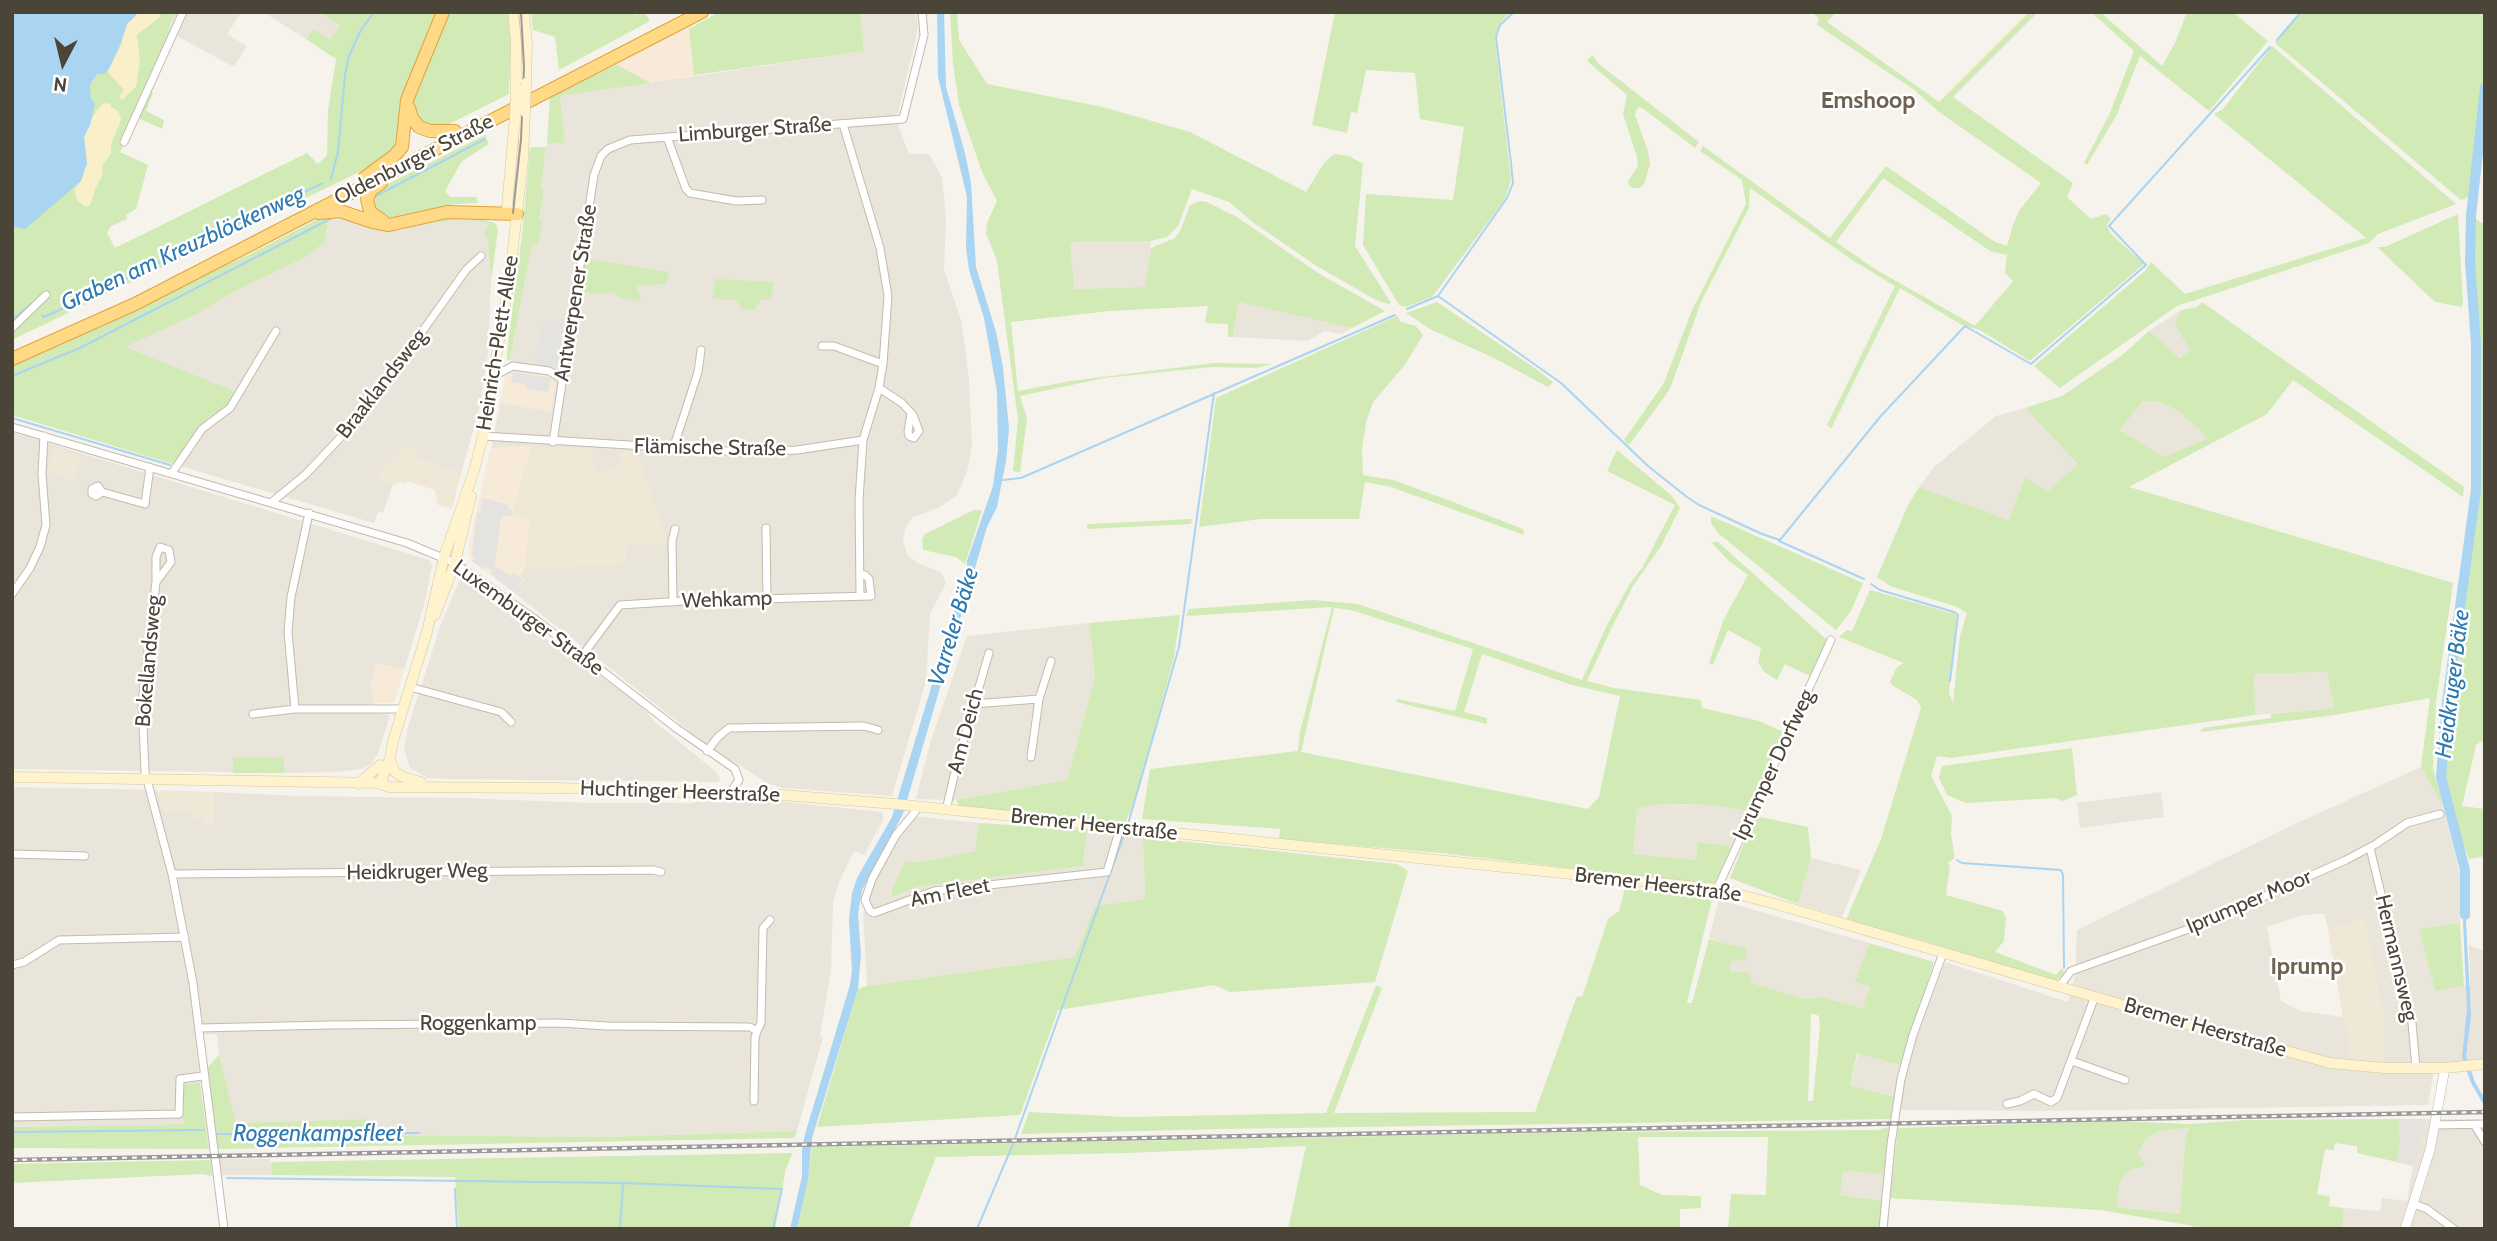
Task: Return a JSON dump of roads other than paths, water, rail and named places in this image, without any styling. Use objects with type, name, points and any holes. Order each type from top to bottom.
[{"type":"highway","points":[[364,178],[402,147],[407,100],[443,12]]},
{"type":"highway","name":"Oldenburger Straße","points":[[12,352],[159,284],[687,12]]},
{"type":"highway","name":"Oldenburger Straße","points":[[12,359],[135,304],[702,12]]},
{"type":"highway","points":[[407,100],[410,114],[419,127],[430,131],[455,131]]},
{"type":"highway","points":[[393,224],[374,216],[370,212],[367,199],[371,190],[403,166]]},
{"type":"highway","points":[[310,214],[340,211],[382,225],[447,212],[517,214]]},
{"type":"main road","name":"Heinrich-Plett-Allee","points":[[427,632],[443,557],[474,471],[483,436],[517,214],[525,112],[513,12]]},
{"type":"main road","name":"Heinrich-Plett-Allee","points":[[517,214],[507,206],[515,116],[527,43],[524,12]]},
{"type":"main road","name":"Heinrich-Plett-Allee","points":[[380,784],[427,632],[455,563],[470,504],[474,471]]},
{"type":"main road","name":"Heinrich-Plett-Allee","points":[[380,784],[380,765],[393,741]]},
{"type":"main road","points":[[390,758],[395,772],[421,782]]},
{"type":"main road","name":"Heinrich-Plett-Allee","points":[[358,784],[380,765]]},
{"type":"main road","name":"Huchtinger Heerstraße","points":[[12,777],[358,784],[421,782],[467,787]]},
{"type":"main road","name":"Huchtinger Heerstraße","points":[[380,784],[389,787],[730,793],[893,804]]},
{"type":"main road","name":"Bremer Heerstraße","points":[[893,804],[1717,889],[2330,1063],[2384,1068],[2445,1068],[2485,1063]]},
{"type":"street","points":[[124,142],[183,12]]},
{"type":"street","name":"Limburger Straße","points":[[608,149],[630,140],[903,120],[924,35],[922,12]]},
{"type":"street","points":[[843,124],[880,248],[888,296],[879,388],[863,440]]},
{"type":"street","points":[[667,137],[690,193],[736,201],[762,200]]},
{"type":"street","name":"Antwerpener Straße","points":[[553,442],[594,175],[601,156],[608,149]]},
{"type":"street","name":"Braaklandsweg","points":[[272,502],[306,474],[340,438],[397,367],[466,270],[481,256]]},
{"type":"street","points":[[12,328],[46,295]]},
{"type":"street","points":[[172,473],[202,429],[230,408],[276,331]]},
{"type":"street","points":[[822,346],[834,346],[883,364]]},
{"type":"street","points":[[673,449],[698,372],[701,350]]},
{"type":"street","points":[[494,376],[513,366],[549,371],[562,379]]},
{"type":"street","points":[[879,388],[902,403],[911,413]]},
{"type":"street","name":"Luxemburger Straße","points":[[12,426],[407,543],[455,563],[707,751],[736,769],[739,780],[730,793]]},
{"type":"street","points":[[12,594],[30,568],[46,525],[42,474],[44,436]]},
{"type":"street","name":"Flämische Straße","points":[[483,436],[742,452],[797,450],[863,440]]},
{"type":"street","name":"Wehkamp","points":[[582,656],[620,605],[860,596],[859,500],[863,440]]},
{"type":"street","points":[[102,492],[145,504],[150,467]]},
{"type":"street","points":[[295,709],[288,632],[291,597],[309,513]]},
{"type":"street","points":[[766,528],[767,599]]},
{"type":"street","points":[[673,602],[672,541],[675,529]]},
{"type":"street","name":"Bokellandsweg","points":[[156,582],[142,702],[145,772],[172,874],[185,937],[224,1229]]},
{"type":"street","name":"Iprumper Dorfweg","points":[[1717,889],[1831,640]]},
{"type":"street","name":"Am Deich","points":[[946,810],[989,653]]},
{"type":"street","points":[[1031,757],[1039,699],[1051,661]]},
{"type":"street","points":[[410,687],[501,712],[511,722]]},
{"type":"street","points":[[973,704],[1039,699]]},
{"type":"street","points":[[253,714],[295,709],[403,709]]},
{"type":"street","points":[[707,751],[729,728],[864,726],[878,730]]},
{"type":"street","name":"Am Fleet","points":[[919,807],[896,835],[872,879],[865,900],[870,911],[874,913],[934,891],[1107,872],[1124,828]]},
{"type":"street","name":"Iprumper Moor","points":[[2059,987],[2071,971],[2197,926],[2370,848],[2407,823],[2440,814]]},
{"type":"street","name":"Hermannsweg","points":[[2370,848],[2412,1023],[2416,1068]]},
{"type":"street","points":[[12,854],[85,856]]},
{"type":"street","name":"Heidkruger Weg","points":[[172,874],[661,872]]},
{"type":"street","points":[[754,1101],[755,1038],[761,1023],[762,928],[770,920]]},
{"type":"street","points":[[12,965],[24,962],[59,940],[185,937]]},
{"type":"street","points":[[1883,1229],[1891,1144],[1901,1079],[1913,1035],[1943,953]]},
{"type":"street","points":[[2007,1104],[2034,1094],[2053,1101],[2057,1098],[2095,996]]},
{"type":"street","name":"Roggenkamp","points":[[199,1028],[560,1023],[750,1027],[757,1031]]},
{"type":"street","points":[[2072,1061],[2125,1080]]},
{"type":"street","points":[[2405,1229],[2435,1125],[2445,1068]]},
{"type":"street","points":[[12,1116],[178,1114],[180,1079],[203,1076]]},
{"type":"street","points":[[2435,1125],[2481,1125],[2485,1142]]},
{"type":"street","points":[[2414,1204],[2427,1209],[2454,1229]]},
{"type":"water","points":[[12,12],[139,12],[127,24],[109,69],[104,74],[97,74],[90,85],[91,99],[95,104],[84,137],[87,163],[81,181],[25,229],[12,227]]},
{"type":"water","name":"Varreler Bäke","points":[[937,12],[944,12],[946,87],[971,183],[976,267],[996,332],[1003,367],[1009,429],[1006,461],[997,507],[987,527],[903,814],[862,890],[858,914],[861,955],[858,989],[812,1138],[808,1180],[797,1229],[790,1229],[802,1176],[805,1134],[850,985],[852,970],[849,921],[852,893],[857,878],[892,817],[967,561],[993,486],[998,450],[997,392],[984,318],[969,270],[966,247],[967,197],[938,77]]},
{"type":"water","points":[[2465,902],[2471,1016],[2466,1056],[2475,1082],[2485,1099],[2485,1107],[2471,1083],[2462,1057],[2467,1010],[2463,922]]},
{"type":"waterway","name":"Graben am Kreuzblöckenweg","points":[[331,179],[338,152],[349,56],[361,30],[374,12]]},
{"type":"waterway","points":[[1407,309],[1438,296],[1507,198],[1513,183],[1496,37],[1500,25],[1514,12]]},
{"type":"waterway","points":[[2277,40],[2301,12]]},
{"type":"waterway","points":[[1438,296],[1561,383],[1648,466],[1687,497],[1699,505],[1780,540],[1880,417],[1965,326],[2031,364],[2146,265],[2109,226],[2270,47]]},
{"type":"waterway","name":"Heidkruger Bäke","points":[[2465,915],[2465,870],[2441,777],[2447,702],[2476,490],[2476,344],[2470,262],[2471,216],[2485,88]]},
{"type":"waterway","points":[[374,197],[485,139]]},
{"type":"waterway","name":"Graben am Kreuzblöckenweg","points":[[42,315],[44,317],[71,305],[323,183]]},
{"type":"waterway","points":[[12,376],[80,348],[332,218]]},
{"type":"waterway","name":"Graben am Kreuzblöckenweg","points":[[12,320],[31,304]]},
{"type":"waterway","points":[[1003,480],[1021,478],[1395,315]]},
{"type":"waterway","points":[[1128,824],[1179,647],[1214,393]]},
{"type":"waterway","points":[[12,418],[170,465]]},
{"type":"waterway","points":[[1779,541],[1864,579]]},
{"type":"waterway","points":[[1871,584],[1880,590],[1958,615],[1950,681]]},
{"type":"waterway","points":[[977,1229],[1013,1144],[1125,832]]},
{"type":"waterway","points":[[1957,860],[1962,863],[2061,870],[2064,968]]},
{"type":"waterway","name":"Roggenkampsfleet","points":[[12,1132],[204,1130]]},
{"type":"waterway","name":"Roggenkampsfleet","points":[[217,1134],[419,1133]]},
{"type":"waterway","points":[[227,1178],[623,1183],[782,1189],[773,1229]]},
{"type":"waterway","points":[[620,1229],[623,1184]]},
{"type":"waterway","points":[[455,1189],[457,1229]]},
{"type":"tram line","points":[[513,213],[521,139],[524,67],[521,12]]},
{"type":"railway","points":[[12,1160],[2485,1112]]},
{"type":"district","name":"Emshoop","points":[[1868,101]]},
{"type":"district","name":"Iprump","points":[[2307,967]]}]
